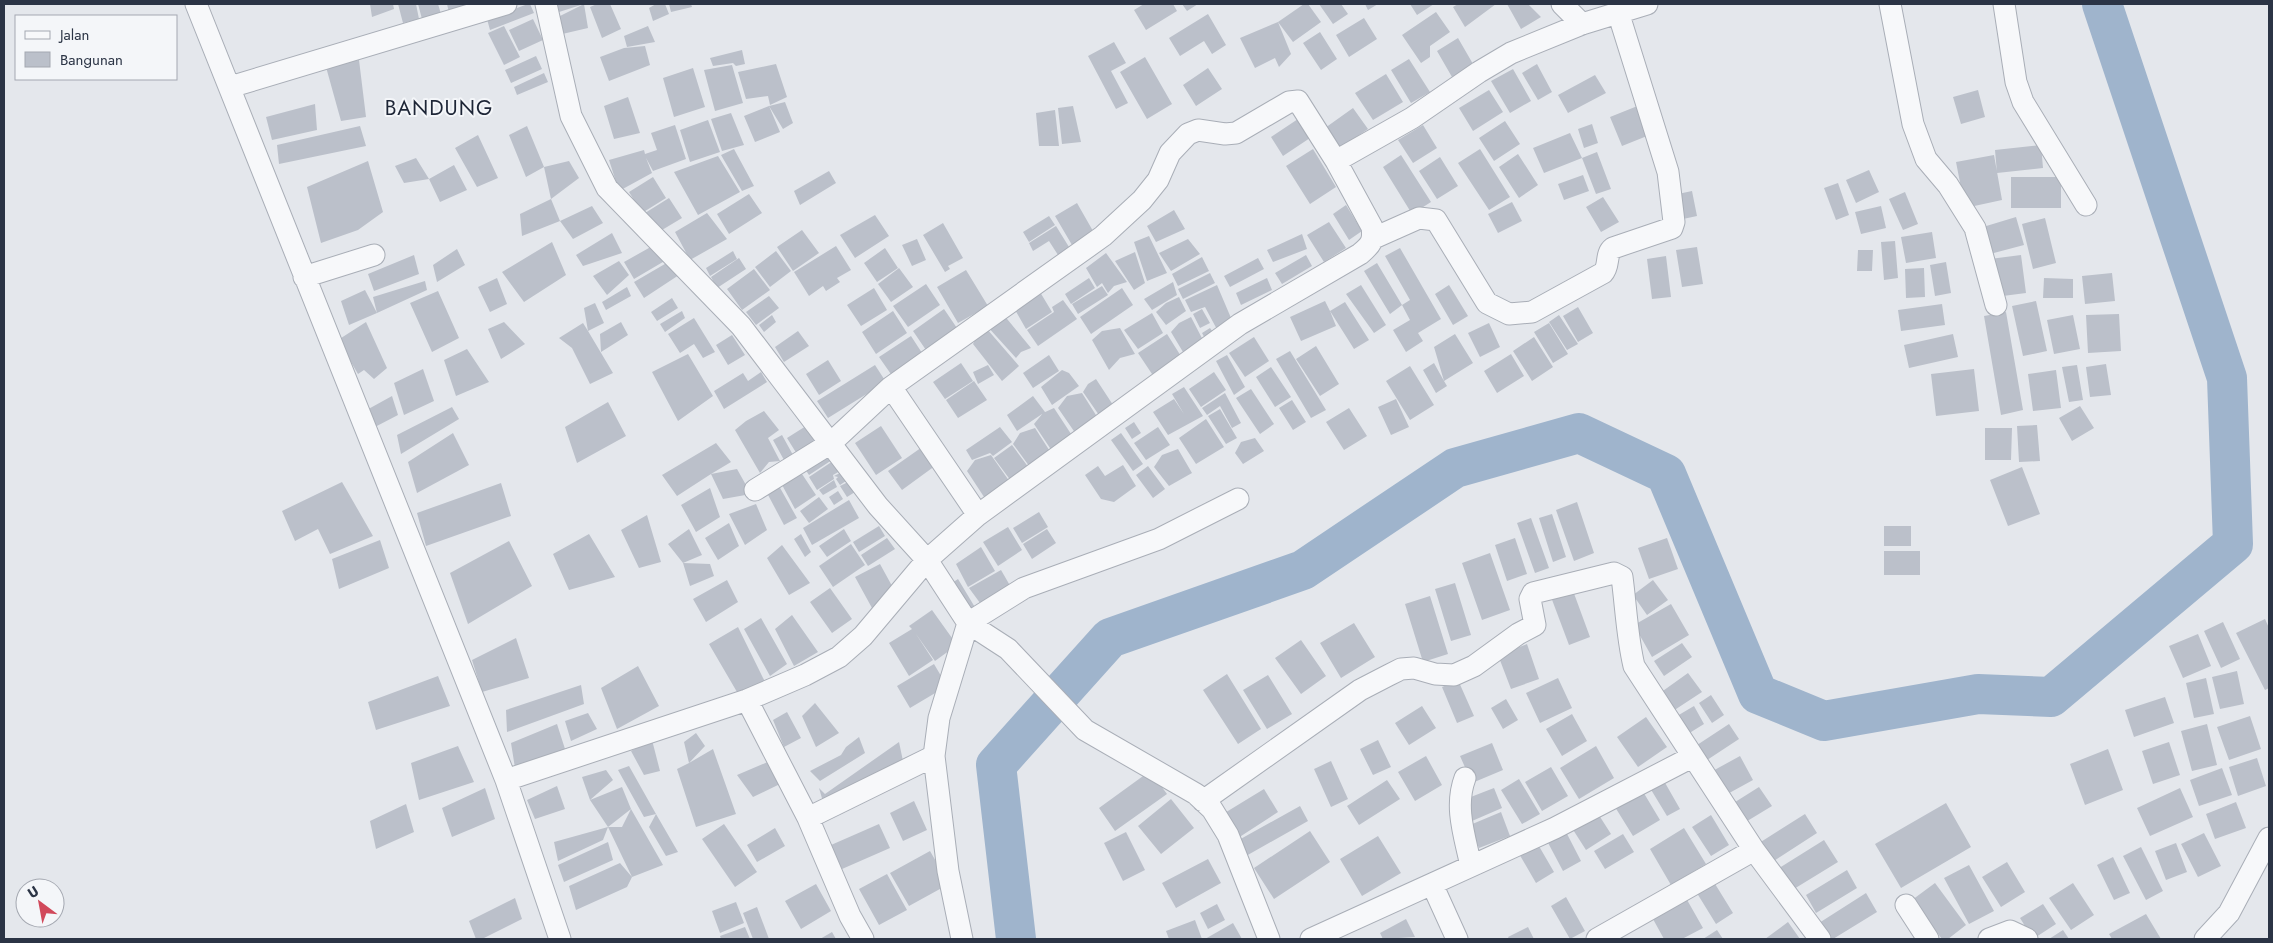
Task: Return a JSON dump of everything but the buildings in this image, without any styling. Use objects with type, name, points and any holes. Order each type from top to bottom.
[{"type":"street","points":[[196,4],[506,780],[560,939]]},
{"type":"street","points":[[230,87],[506,4]]},
{"type":"street","points":[[546,4],[570,116],[607,188],[741,326],[878,506],[927,560],[968,623],[1008,649],[1085,730],[1196,794],[1212,809],[1228,835],[1269,939]]},
{"type":"street","points":[[1562,4],[1582,24]]},
{"type":"street","points":[[1336,161],[1412,118],[1479,72],[1511,53],[1582,24],[1647,4]]},
{"type":"street","points":[[1890,4],[1913,124],[1926,159],[1948,185],[1975,228],[1996,305]]},
{"type":"street","points":[[2004,4],[2016,82],[2023,102],[2086,205]]},
{"type":"street","points":[[1374,238],[1419,218],[1436,220],[1487,303],[1509,314],[1521,314],[1532,312],[1603,273],[1606,270],[1608,253],[1613,248],[1665,232],[1672,228],[1674,222],[1668,172],[1618,12]]},
{"type":"street","points":[[506,780],[747,700],[839,658],[863,636],[927,560],[978,515],[1240,324],[1371,246],[1374,238],[1372,227],[1336,161],[1298,101],[1289,102],[1236,133],[1225,134],[1198,130],[1193,132],[1170,152],[1158,180],[1142,200],[1103,236],[891,388],[831,443],[755,490]]},
{"type":"street","points":[[304,277],[374,255]]},
{"type":"street","points":[[891,388],[978,515]]},
{"type":"street","points":[[962,939],[948,871],[934,756],[939,718],[968,623],[1024,588],[1159,539],[1238,499]]},
{"type":"street","points":[[1203,801],[1360,690],[1388,675],[1401,669],[1414,668],[1446,676],[1474,666],[1518,634],[1535,625],[1530,599],[1533,593],[1614,573],[1622,578],[1628,616],[1628,642],[1634,666],[1754,850],[1820,939]]},
{"type":"street","points":[[747,700],[808,818],[850,916],[862,939]]},
{"type":"street","points":[[808,818],[934,756]]},
{"type":"street","points":[[1311,939],[1555,828],[1692,757]]},
{"type":"street","points":[[1465,778],[1460,791],[1459,809],[1471,866]]},
{"type":"street","points":[[2205,939],[2229,913],[2269,838]]},
{"type":"street","points":[[1597,939],[1754,850]]},
{"type":"street","points":[[1432,884],[1457,939]]},
{"type":"street","points":[[1906,905],[1928,939]]},
{"type":"street","points":[[1989,939],[2010,931],[2027,939]]},
{"type":"waterway","points":[[1016,939],[996,765],[1110,638],[1303,570],[1455,468],[1579,433],[1666,474],[1758,694],[1824,721],[1978,694],[2051,697],[2233,544],[2227,378],[2102,4]]},
{"type":"district","name":"BANDUNG","points":[[439,108]]}]
